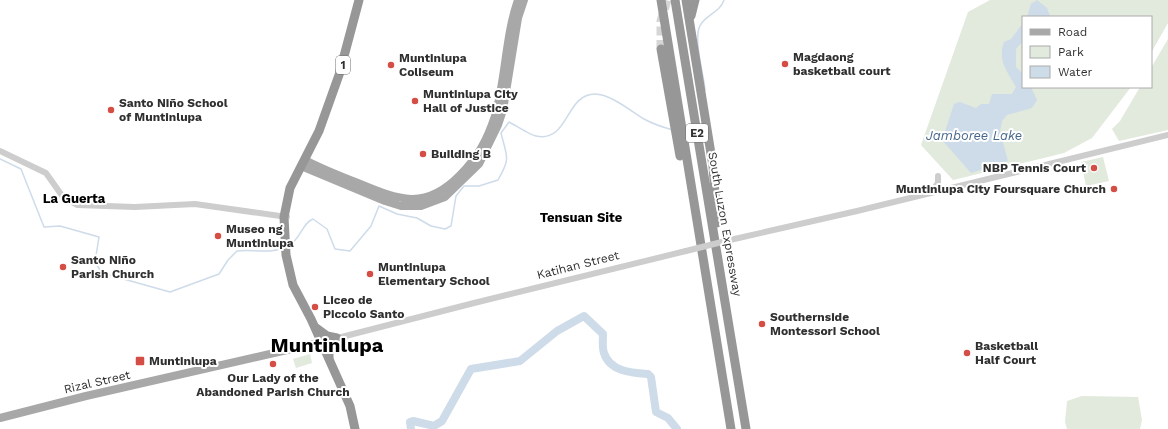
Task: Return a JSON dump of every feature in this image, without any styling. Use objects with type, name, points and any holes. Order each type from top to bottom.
[{"type":"highway","name":"1","points":[[351,429],[345,409],[319,343],[315,327],[304,304],[300,301],[293,284],[285,246],[286,219],[304,165],[319,131],[339,76],[359,0]]},
{"type":"highway","name":"E2","points":[[661,0],[731,429]]},
{"type":"highway","name":"South Luzon Expressway","points":[[675,0],[746,429]]},
{"type":"highway","points":[[686,0],[713,166],[720,267]]},
{"type":"highway","points":[[690,28],[695,0]]},
{"type":"highway","points":[[660,49],[680,155],[693,198]]},
{"type":"highway","name":"1","points":[[300,301],[299,306],[329,358],[350,406],[356,429]]},
{"type":"highway","points":[[315,327],[327,336],[337,338],[329,350],[329,358]]},
{"type":"main road","points":[[304,165],[403,199],[426,198],[451,184],[475,159],[481,150],[495,116],[512,17],[518,0]]},
{"type":"main road","points":[[304,165],[385,201],[401,206],[427,205],[451,193],[479,164],[500,119],[518,18],[524,0]]},
{"type":"main road","name":"Rizal Street","points":[[0,418],[100,393],[319,343]]},
{"type":"street","name":"Katihan Street","points":[[319,343],[486,300],[730,240],[846,214],[1168,134]]},
{"type":"street","points":[[0,151],[46,173],[62,197],[77,205],[135,207],[195,204],[286,219]]},
{"type":"street","points":[[930,193],[938,183],[938,176]]},
{"type":"green space","points":[[990,0],[1168,0],[1168,23],[1152,51],[1152,16],[1022,16],[1022,88],[1130,88],[1092,138],[1064,153],[953,180],[921,145],[968,12]]},
{"type":"green space","points":[[1168,39],[1168,130],[1119,141],[1112,129],[1120,121],[1139,88],[1152,88],[1152,66]]},
{"type":"green space","name":"NBP Tennis Court","points":[[1103,157],[1109,181],[1086,186],[1081,162]]},
{"type":"green space","points":[[310,354],[312,363],[296,368],[293,359]]},
{"type":"green space","points":[[1082,396],[1138,397],[1142,420],[1140,429],[1067,429],[1065,422],[1067,401]]},
{"type":"water","points":[[1037,0],[1047,8],[1050,16],[1027,16],[1031,4]]},
{"type":"water","name":"Jamboree Lake","points":[[1022,24],[1022,42],[1016,49],[1016,67],[1022,73],[1022,88],[1031,88],[1037,100],[1032,108],[1007,115],[1002,121],[1000,131],[1008,161],[971,173],[942,140],[954,104],[960,102],[976,108],[981,104],[989,104],[992,94],[1012,94],[1016,87],[1004,66],[1002,55],[1004,42],[1011,39]]},
{"type":"waterway","points":[[705,90],[699,56],[699,30],[701,24],[720,7],[724,0]]},
{"type":"waterway","points":[[289,245],[296,239],[306,224],[313,219],[327,229],[335,249],[350,251],[371,226],[379,206],[397,214],[417,218],[431,226],[445,229],[451,226],[456,196],[464,186],[479,186],[498,180],[505,166],[507,157],[501,133],[509,122],[534,136],[547,136],[555,132],[561,126],[572,109],[585,96],[595,94],[607,97],[647,121],[673,130]]},
{"type":"waterway","points":[[0,159],[21,169],[44,227],[60,226],[99,237],[95,262],[102,273],[170,292],[219,274],[228,260],[237,251],[272,251],[282,248]]},
{"type":"waterway","points":[[411,429],[410,422],[413,421],[434,426],[442,421],[471,369],[520,361],[557,331],[584,316],[603,334],[603,351],[611,364],[617,368],[629,372],[648,374],[651,377],[656,412],[668,418],[677,429]]},
{"type":"tunnel","points":[[661,49],[661,21],[667,0]]},
{"type":"place","name":"Magdaong basketball court","points":[[785,64]]},
{"type":"place","name":"Muntinlupa Coliseum","points":[[391,65]]},
{"type":"place","name":"Muntinlupa City Hall of Justice","points":[[415,101]]},
{"type":"place","name":"Santo Niño School of Muntinlupa","points":[[111,110]]},
{"type":"place","name":"Building B","points":[[423,154]]},
{"type":"place","name":"NBP Tennis Court","points":[[1094,168]]},
{"type":"place","name":"Muntinlupa City Foursquare Church","points":[[1114,189]]},
{"type":"place","name":"Museo ng Muntinlupa","points":[[218,236]]},
{"type":"place","name":"Santo Niño Parish Church","points":[[63,267]]},
{"type":"place","name":"Muntinlupa Elementary School","points":[[370,274]]},
{"type":"place","name":"Liceo de Piccolo Santo","points":[[315,307]]},
{"type":"place","name":"Southernside Montessori School","points":[[762,324]]},
{"type":"place","name":"Basketball Half Court","points":[[967,353]]},
{"type":"place","name":"Muntinlupa","points":[[140,361]]},
{"type":"place","name":"Our Lady of the Abandoned Parish Church","points":[[273,364]]},
{"type":"district","name":"La Guerta","points":[[74,198]]},
{"type":"district","name":"Tensuan Site","points":[[581,217]]},
{"type":"district","name":"Muntinlupa","points":[[327,345]]}]
